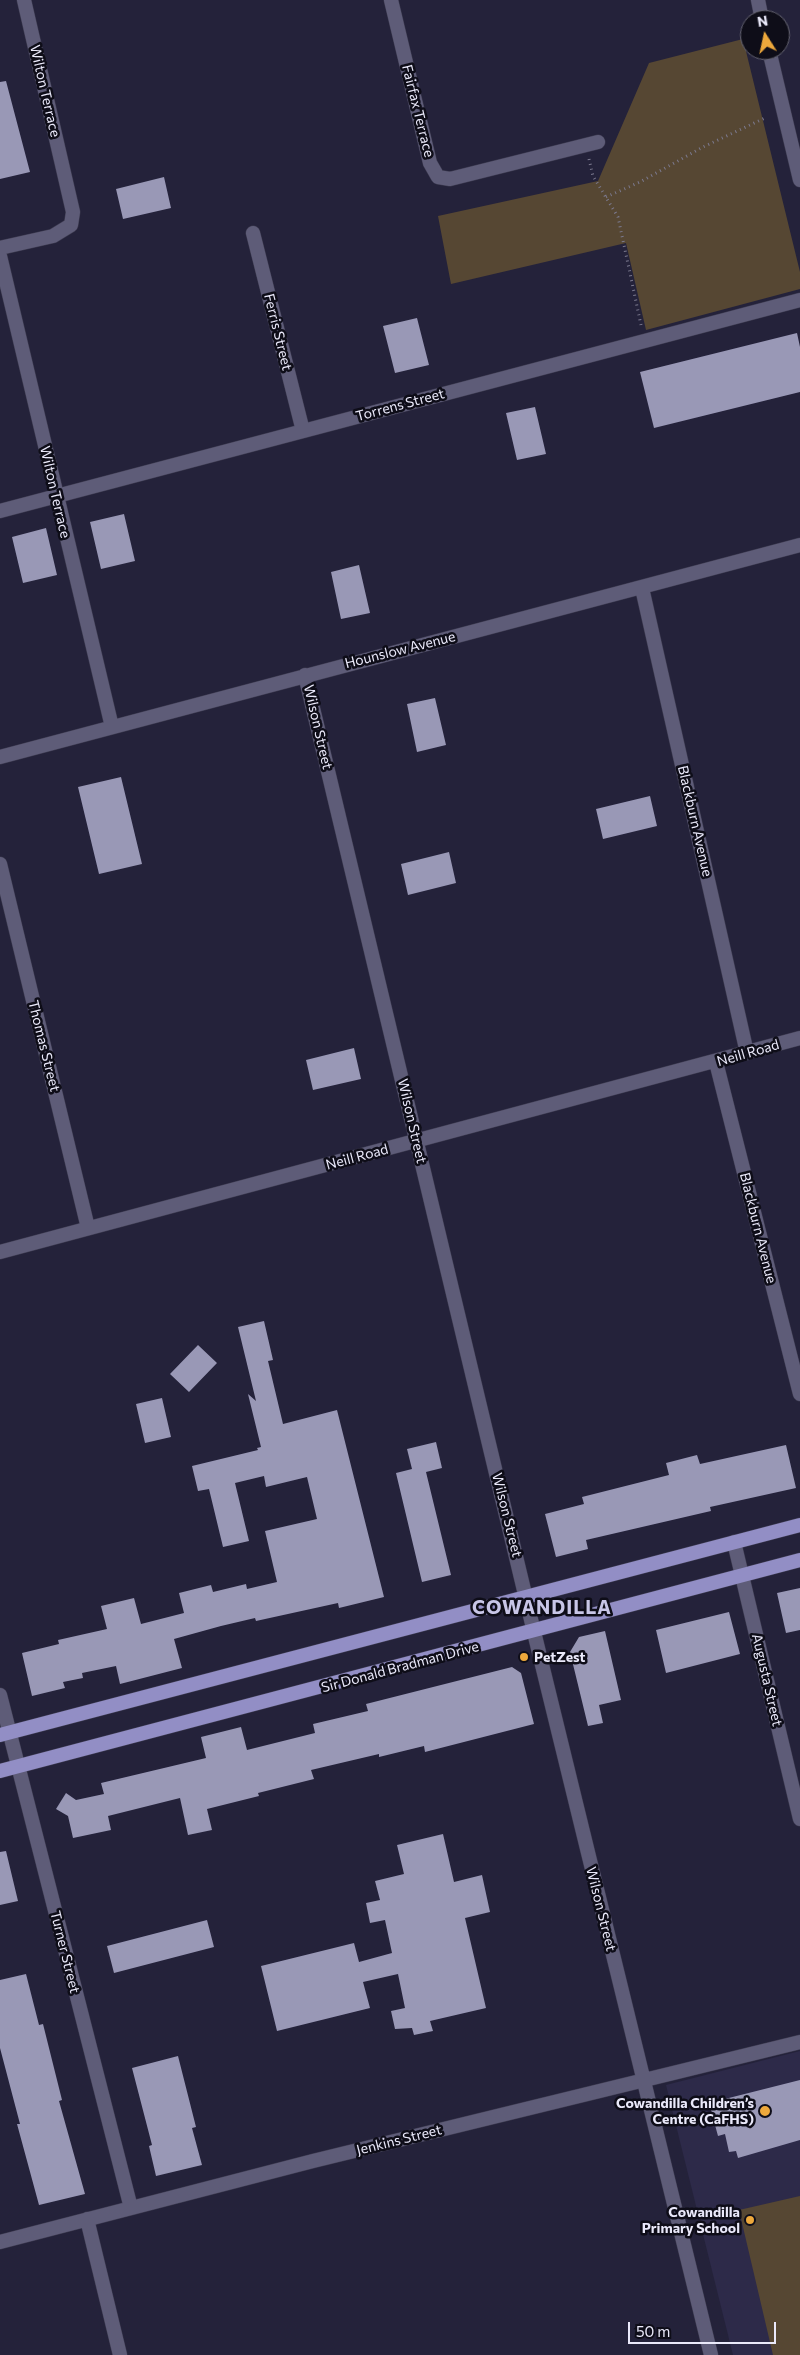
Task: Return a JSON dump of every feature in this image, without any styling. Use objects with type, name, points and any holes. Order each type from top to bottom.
[{"type":"main road","points":[[4,1734],[800,1525]]},
{"type":"main road","name":"Sir Donald Bradman Drive","points":[[0,1771],[534,1632],[800,1560]]},
{"type":"street","name":"Wilton Terrace","points":[[0,248],[53,236],[71,225],[73,212],[24,0]]},
{"type":"street","name":"Fairfax Terrace","points":[[391,0],[430,163],[438,177],[450,179],[598,142]]},
{"type":"street","points":[[771,60],[800,180]]},
{"type":"street","name":"Ferris Street","points":[[253,233],[303,431]]},
{"type":"street","name":"Wilton Terrace","points":[[0,256],[112,727]]},
{"type":"street","name":"Torrens Street","points":[[0,511],[800,300]]},
{"type":"street","name":"Hounslow Avenue","points":[[0,757],[800,545]]},
{"type":"street","name":"Blackburn Avenue","points":[[642,588],[747,1053]]},
{"type":"street","name":"Wilson Street","points":[[305,675],[642,2080],[711,2355]]},
{"type":"street","name":"Thomas Street","points":[[0,864],[88,1228]]},
{"type":"street","name":"Neill Road","points":[[0,1252],[800,1038]]},
{"type":"street","name":"Blackburn Avenue","points":[[716,1062],[800,1394]]},
{"type":"street","name":"Augusta Street","points":[[734,1542],[798,1798],[800,1819]]},
{"type":"street","name":"Turner Street","points":[[0,1696],[4,1734],[18,1767],[131,2208]]},
{"type":"street","name":"Jenkins Street","points":[[0,2242],[800,2042]]},
{"type":"street","points":[[87,2219],[120,2355]]},
{"type":"path","points":[[606,197],[640,182],[703,147],[765,118]]},
{"type":"path","points":[[588,156],[593,176],[618,217],[644,341]]},
{"type":"shaded area","points":[[740,40],[740,60],[748,60],[800,272],[800,289],[646,330],[626,243],[451,284],[438,216],[598,181],[649,63]]},
{"type":"shaded area","name":"Cowandilla Primary School","points":[[800,2051],[800,2355],[733,2355],[666,2085]]},
{"type":"shaded area","points":[[800,2196],[800,2355],[773,2355],[739,2210]]},
{"type":"building","points":[[6,81],[30,172],[0,179],[0,82]]},
{"type":"building","points":[[164,177],[171,208],[123,219],[116,189]]},
{"type":"building","points":[[417,318],[429,365],[395,373],[383,326]]},
{"type":"building","points":[[797,333],[800,347],[800,392],[654,428],[640,372]]},
{"type":"building","points":[[535,407],[546,454],[517,460],[506,413]]},
{"type":"building","points":[[124,514],[135,561],[101,569],[90,522]]},
{"type":"building","points":[[46,528],[57,575],[23,583],[12,537]]},
{"type":"building","points":[[359,565],[370,613],[341,619],[331,572]]},
{"type":"building","points":[[435,698],[446,745],[417,752],[407,704]]},
{"type":"building","points":[[121,777],[142,864],[99,874],[78,787]]},
{"type":"building","points":[[650,796],[657,826],[603,839],[596,809]]},
{"type":"building","points":[[449,852],[456,883],[408,895],[401,864]]},
{"type":"building","points":[[354,1048],[361,1079],[313,1090],[306,1060]]},
{"type":"building","points":[[264,1321],[273,1360],[268,1361],[283,1424],[337,1410],[384,1597],[339,1608],[338,1603],[256,1621],[255,1618],[174,1639],[182,1668],[120,1684],[116,1666],[82,1673],[83,1678],[63,1682],[65,1688],[32,1696],[22,1653],[59,1644],[58,1640],[107,1629],[101,1606],[134,1598],[141,1624],[184,1613],[179,1593],[211,1585],[213,1592],[246,1584],[247,1589],[277,1582],[265,1531],[317,1519],[307,1477],[266,1487],[264,1476],[235,1483],[249,1541],[223,1547],[209,1489],[198,1491],[192,1466],[258,1450],[257,1448],[261,1447],[248,1394],[256,1401],[238,1327]]},
{"type":"building","points":[[198,1345],[217,1363],[189,1392],[170,1374]]},
{"type":"building","points":[[162,1398],[171,1437],[145,1443],[136,1404]]},
{"type":"building","points":[[436,1442],[442,1468],[426,1472],[451,1575],[422,1582],[396,1473],[412,1469],[407,1449]]},
{"type":"building","points":[[786,1445],[796,1488],[710,1507],[711,1511],[586,1540],[588,1549],[556,1557],[545,1514],[584,1504],[582,1497],[669,1475],[666,1463],[697,1455],[700,1464]]},
{"type":"building","points":[[800,1588],[800,1630],[786,1633],[777,1593]]},
{"type":"building","points":[[729,1612],[740,1654],[666,1673],[656,1630]]},
{"type":"building","points":[[605,1631],[621,1700],[599,1705],[603,1723],[588,1726],[570,1652],[579,1637]]},
{"type":"building","points":[[512,1667],[521,1673],[534,1724],[425,1752],[424,1746],[379,1757],[379,1754],[311,1770],[314,1779],[258,1793],[259,1796],[207,1809],[212,1830],[188,1835],[180,1798],[108,1816],[111,1830],[73,1838],[68,1816],[56,1809],[66,1793],[76,1800],[104,1794],[101,1783],[206,1758],[201,1737],[241,1727],[247,1750],[315,1733],[313,1724],[368,1711],[366,1704]]},
{"type":"building","points":[[443,1834],[454,1882],[482,1875],[490,1912],[465,1918],[486,2008],[430,2021],[433,2031],[414,2035],[412,2028],[395,2029],[391,2011],[405,2008],[398,1974],[363,1982],[370,2008],[277,2031],[261,1966],[354,1943],[359,1962],[392,1953],[385,1920],[370,1923],[366,1903],[380,1900],[375,1881],[404,1874],[397,1845]]},
{"type":"building","points":[[6,1851],[18,1901],[0,1905],[0,1852]]},
{"type":"building","points":[[207,1920],[214,1947],[114,1973],[107,1946]]},
{"type":"building","points":[[26,1974],[39,2025],[43,2024],[62,2100],[59,2101],[85,2194],[39,2205],[17,2124],[20,2124],[0,2048],[0,1980]]},
{"type":"building","points":[[178,2056],[196,2127],[192,2128],[202,2165],[156,2176],[149,2146],[152,2145],[132,2068]]},
{"type":"building","points":[[800,2080],[800,2140],[738,2158],[736,2151],[729,2152],[725,2134],[718,2136],[709,2103]]},
{"type":"place","name":"PetZest","points":[[524,1657]]},
{"type":"place","name":"Cowandilla Children’s Centre (CaFHS)","points":[[765,2111]]},
{"type":"place","name":"Cowandilla Primary School","points":[[750,2220]]},
{"type":"district","name":"COWANDILLA","points":[[542,1608]]}]
